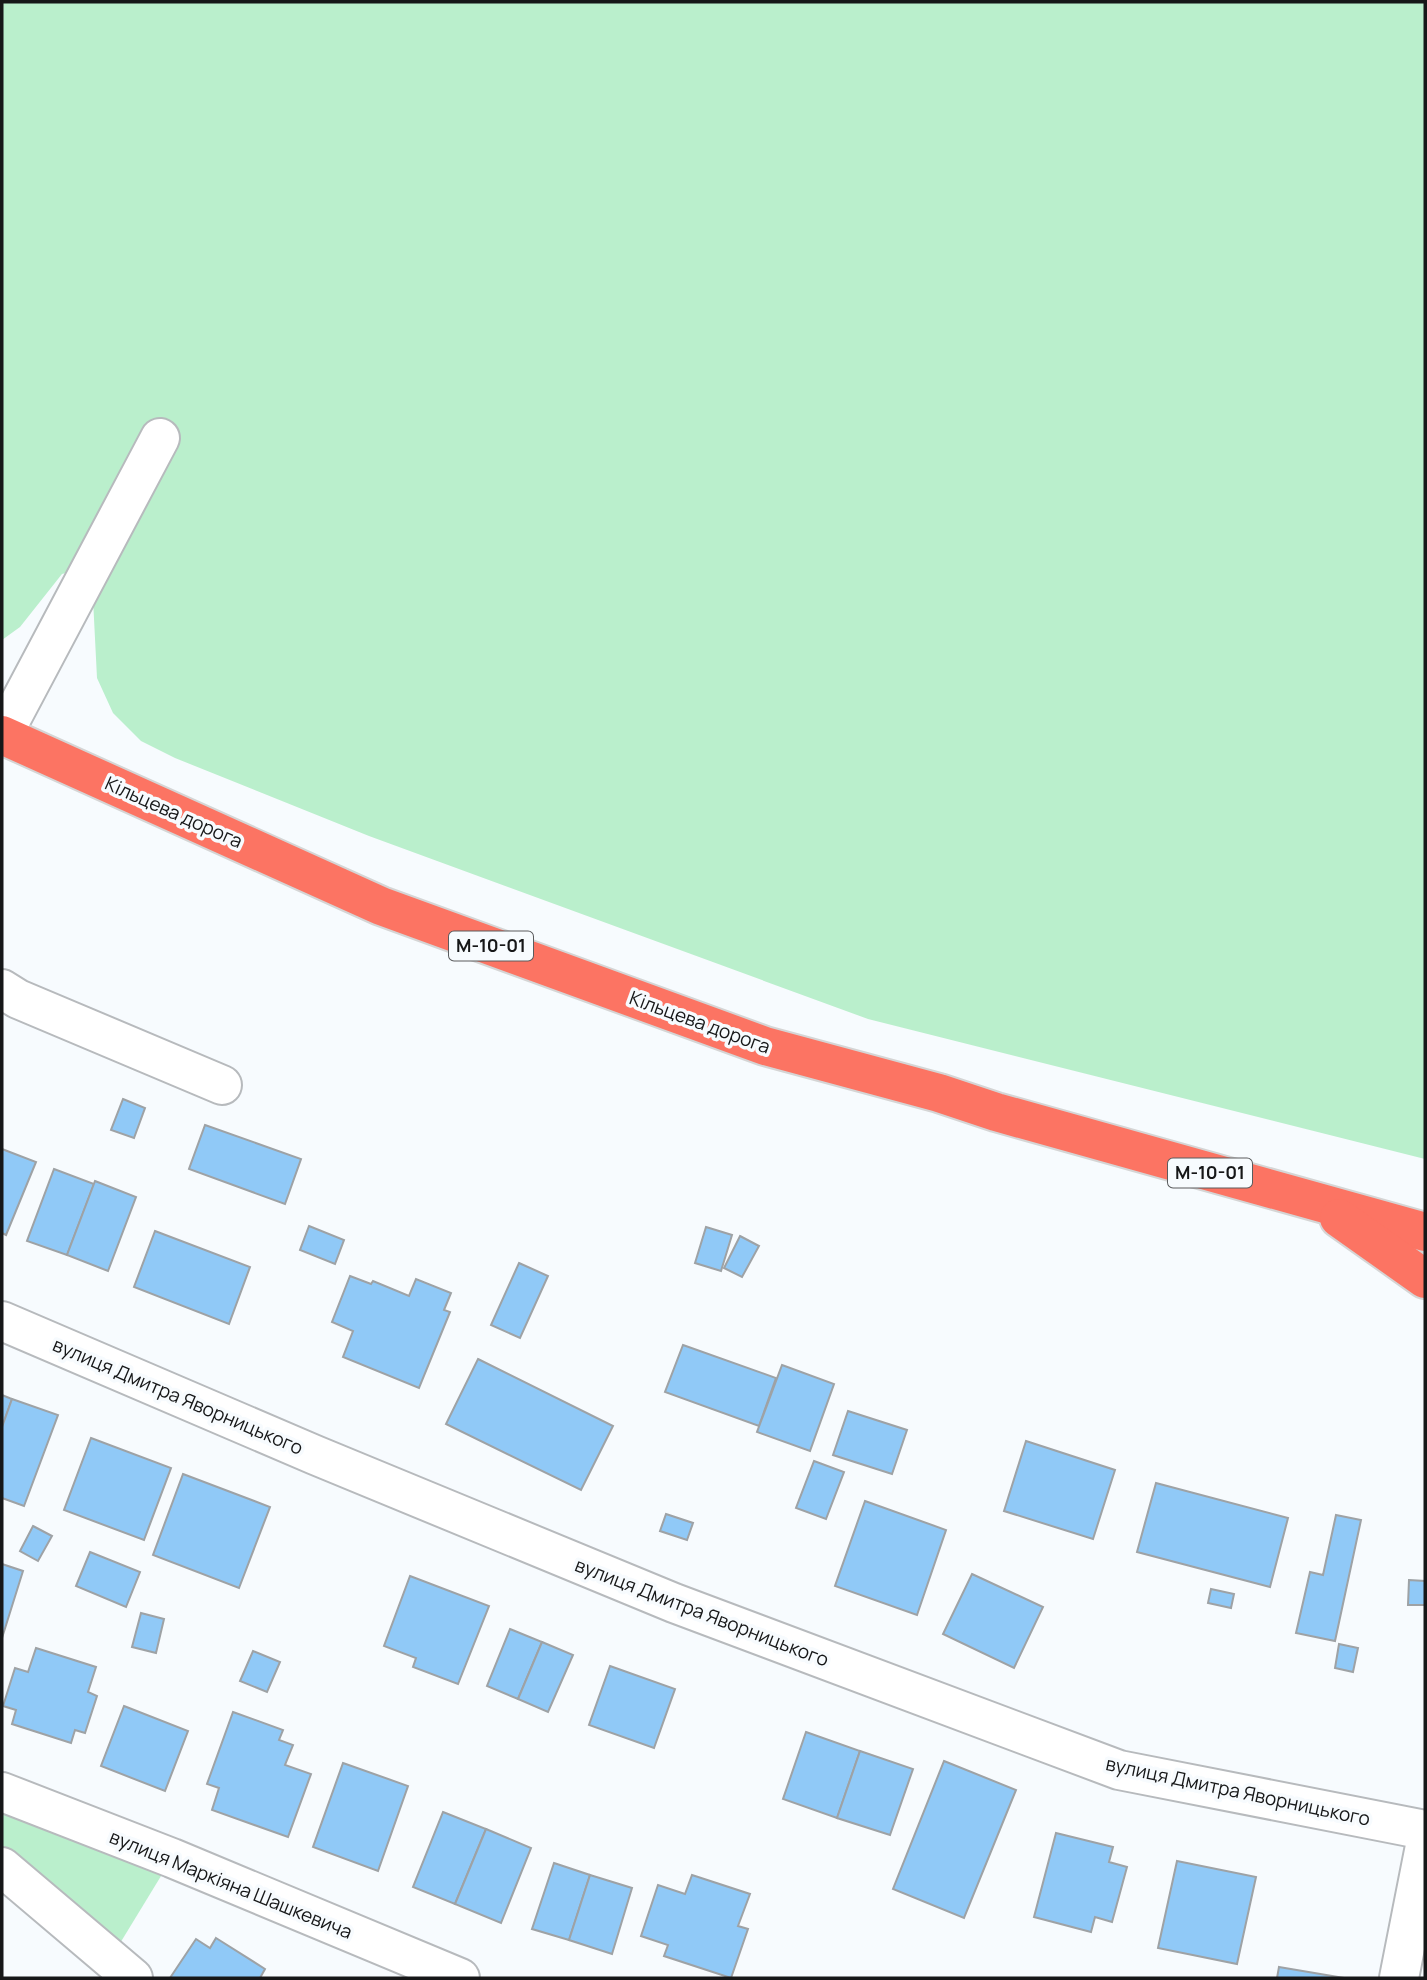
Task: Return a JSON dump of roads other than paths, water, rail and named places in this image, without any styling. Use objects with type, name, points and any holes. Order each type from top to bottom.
[{"type":"highway","name":"Кільцева дорога","points":[[2,735],[382,906],[765,1046],[1425,1232]]},
{"type":"highway","points":[[1317,1203],[1425,1279]]},
{"type":"street","points":[[2,735],[160,438]]},
{"type":"street","points":[[2,989],[18,999],[222,1085]]},
{"type":"street","name":"вулиця Дмитра Яворницького","points":[[2,1321],[674,1603],[1119,1770],[1425,1830]]},
{"type":"street","name":"вулиця Маркіяна Шашкевича","points":[[2,1792],[172,1858],[460,1978]]},
{"type":"street","points":[[1399,1978],[1425,1846]]},
{"type":"street","points":[[2,1867],[133,1978]]}]
